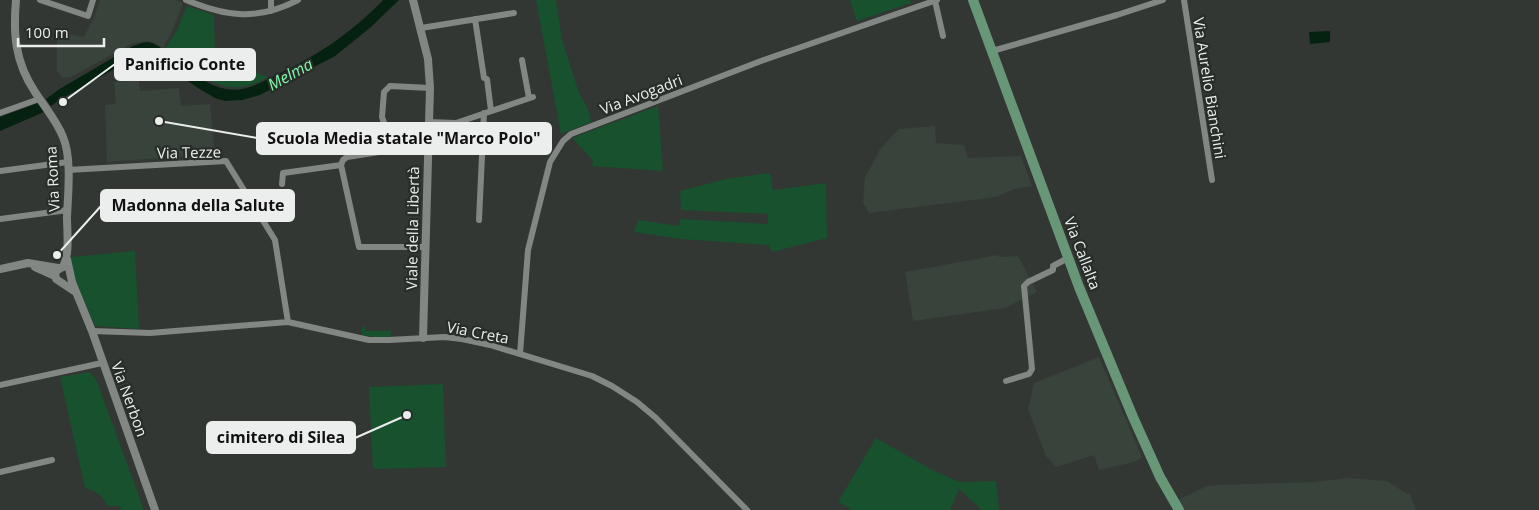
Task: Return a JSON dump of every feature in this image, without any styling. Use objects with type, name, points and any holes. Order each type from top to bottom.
[{"type":"main road","name":"Via Callalta","points":[[973,0],[1068,258],[1133,418],[1160,477],[1179,510]]},
{"type":"street","name":"Via Roma","points":[[16,0],[14,28],[20,64],[63,137],[68,166],[67,249],[63,272]]},
{"type":"street","points":[[40,0],[88,16],[93,0]]},
{"type":"street","points":[[186,0],[210,10],[231,14],[256,14],[271,11],[283,8],[298,0]]},
{"type":"street","points":[[271,0],[271,11]]},
{"type":"street","name":"Viale della Libertà","points":[[413,0],[428,59],[430,88],[423,338]]},
{"type":"street","points":[[936,0],[943,36]]},
{"type":"street","name":"Via Avogadri","points":[[520,354],[528,250],[550,162],[563,141],[571,134],[761,60],[936,0]]},
{"type":"street","points":[[992,51],[1109,18],[1163,0]]},
{"type":"street","name":"Via Aurelio Bianchini","points":[[1184,0],[1212,180]]},
{"type":"street","points":[[421,28],[514,13]]},
{"type":"street","points":[[476,19],[484,78],[487,79],[491,111]]},
{"type":"street","points":[[429,122],[456,123],[531,98],[522,60]]},
{"type":"street","points":[[428,150],[398,149],[392,146],[382,117],[384,92],[390,86],[430,88]]},
{"type":"street","points":[[0,114],[39,99]]},
{"type":"street","points":[[479,220],[484,113]]},
{"type":"street","points":[[392,146],[379,152],[347,157],[341,165],[359,247],[426,247]]},
{"type":"street","name":"Via Tezze","points":[[68,166],[226,161],[275,240],[288,322]]},
{"type":"street","points":[[282,184],[283,173],[341,165]]},
{"type":"street","points":[[0,171],[68,166]]},
{"type":"street","points":[[0,219],[68,210]]},
{"type":"street","points":[[1006,381],[1029,374],[1032,369],[1024,286],[1028,282],[1053,270],[1053,266],[1068,258]]},
{"type":"street","points":[[0,269],[18,264],[35,263],[63,272]]},
{"type":"street","name":"Via Nerbon","points":[[79,297],[69,287],[57,280],[63,272],[79,297],[155,510]]},
{"type":"street","name":"Via Creta","points":[[92,331],[150,333],[288,322],[369,340],[444,337],[490,345],[602,380],[637,402],[670,431],[747,510]]},
{"type":"street","points":[[0,384],[102,363]]},
{"type":"street","points":[[0,472],[52,460]]},
{"type":"shaded area","points":[[100,0],[176,0],[183,3],[163,48],[149,41],[133,43],[71,77],[63,78],[57,71],[57,32],[84,37]]},
{"type":"shaded area","points":[[139,80],[140,91],[179,88],[181,106],[210,104],[215,154],[107,162],[105,105],[116,104],[114,82]]},
{"type":"shaded area","points":[[935,126],[936,143],[964,145],[968,158],[1021,156],[1032,186],[1015,189],[996,197],[869,213],[863,202],[865,178],[880,149],[899,129]]},
{"type":"shaded area","points":[[998,255],[999,257],[1018,256],[1037,292],[1005,308],[913,321],[905,272]]},
{"type":"shaded area","points":[[1099,357],[1142,457],[1134,462],[1099,470],[1094,455],[1056,467],[1046,456],[1028,409],[1034,383]]},
{"type":"shaded area","points":[[1349,478],[1387,481],[1410,494],[1416,510],[1184,510],[1178,500],[1207,486],[1313,482]]},
{"type":"green space","points":[[536,0],[556,0],[562,40],[579,93],[588,109],[591,122],[561,134]]},
{"type":"green space","points":[[850,0],[910,0],[911,3],[857,21]]},
{"type":"green space","points":[[187,6],[214,15],[215,58],[268,77],[253,84],[239,87],[225,86],[201,76],[165,49],[177,30]]},
{"type":"green space","points":[[658,106],[663,171],[592,166],[593,160],[572,138]]},
{"type":"green space","points":[[770,173],[773,190],[826,183],[827,238],[772,252],[769,245],[680,239],[634,232],[638,220],[679,226],[680,219],[768,224],[768,214],[681,210],[680,191],[726,179]]},
{"type":"green space","points":[[135,251],[139,329],[95,326],[72,272],[71,257]]},
{"type":"green space","points":[[362,327],[365,327],[365,331],[391,331],[391,337],[379,338],[362,335]]},
{"type":"green space","points":[[90,372],[96,379],[144,510],[122,510],[118,506],[108,506],[98,494],[85,488],[60,377]]},
{"type":"green space","points":[[443,384],[446,467],[373,469],[369,387]]},
{"type":"green space","points":[[876,438],[932,470],[959,482],[996,481],[999,510],[982,510],[959,489],[950,510],[852,510],[838,502]]},
{"type":"water","name":"Melma","points":[[383,0],[399,0],[371,27],[335,56],[260,95],[242,100],[225,101],[215,98],[147,54],[139,55],[51,106],[46,99],[133,46],[147,42],[159,46],[206,82],[232,90],[249,87],[301,63],[330,45],[358,24]]},
{"type":"water","points":[[1330,31],[1330,42],[1310,44],[1309,32]]},
{"type":"water","points":[[38,103],[44,112],[0,131],[0,117]]},
{"type":"place","name":"Panificio Conte","points":[[63,102]]},
{"type":"place","name":"Scuola Media statale \"Marco Polo\"","points":[[159,121]]},
{"type":"place","name":"Madonna della Salute","points":[[57,255]]},
{"type":"place","name":"cimitero di Silea","points":[[407,415]]}]
